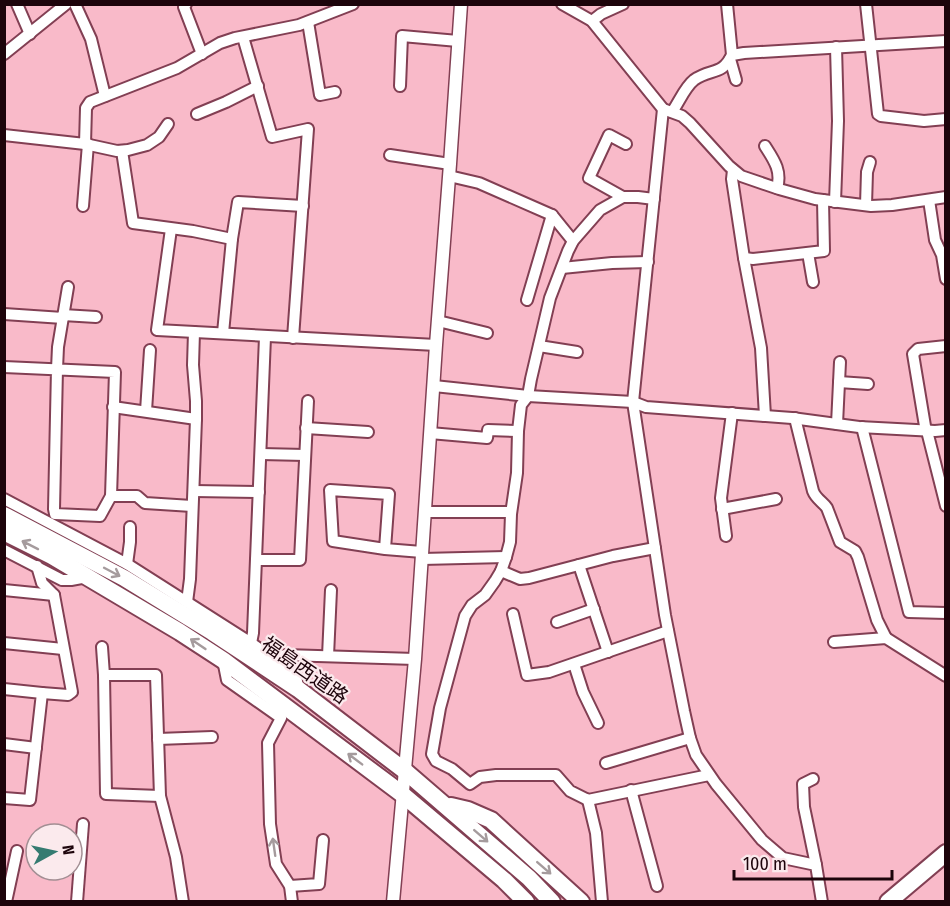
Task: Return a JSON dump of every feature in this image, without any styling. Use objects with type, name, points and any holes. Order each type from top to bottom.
[{"type":"main road","name":"福島西道路","points":[[4,515],[124,578],[212,632],[298,689],[405,771],[529,878],[552,902]]},
{"type":"main road","name":"福島西道路","points":[[4,532],[52,556],[223,660],[402,794],[504,880],[526,902]]},
{"type":"main road","points":[[444,804],[468,810],[490,820],[581,902]]},
{"type":"main road","points":[[888,902],[945,853]]},
{"type":"main road","points":[[504,880],[510,902]]},
{"type":"street","points":[[17,4],[30,34]]},
{"type":"street","points":[[4,54],[66,4]]},
{"type":"street","points":[[75,4],[91,39],[105,96]]},
{"type":"street","points":[[186,4],[184,7],[202,54]]},
{"type":"street","points":[[83,206],[87,144],[86,108],[90,102],[177,68],[220,43],[299,25],[353,4]]},
{"type":"street","points":[[393,902],[415,658],[461,4]]},
{"type":"street","points":[[562,4],[592,21],[668,110],[682,116],[690,123],[741,176],[777,188],[835,202],[892,205],[945,197]]},
{"type":"street","points":[[592,21],[601,14],[623,4]]},
{"type":"street","points":[[727,4],[731,57],[736,80]]},
{"type":"street","points":[[866,4],[878,114],[924,121],[945,119]]},
{"type":"street","points":[[308,22],[320,95],[335,92]]},
{"type":"street","points":[[399,86],[402,36],[458,41]]},
{"type":"street","points":[[243,37],[272,137],[308,129],[293,338]]},
{"type":"street","points":[[816,866],[783,858],[762,840],[709,774],[696,755],[690,738],[668,631],[633,402],[654,199],[668,110],[689,85],[705,74],[723,68],[731,57],[836,47],[945,41]]},
{"type":"street","points":[[835,202],[838,121],[836,47]]},
{"type":"street","points":[[197,114],[258,86]]},
{"type":"street","points":[[4,135],[87,144],[117,152],[147,144],[159,137],[168,124]]},
{"type":"street","points":[[626,144],[609,135],[590,178],[623,197],[654,199]]},
{"type":"street","points":[[765,146],[774,161],[780,179],[777,188]]},
{"type":"street","points":[[122,151],[133,223],[194,231],[232,239]]},
{"type":"street","points":[[390,155],[450,170],[552,215],[573,241]]},
{"type":"street","points":[[866,205],[867,172],[870,162]]},
{"type":"street","points":[[733,170],[732,179],[744,258],[761,348],[765,416]]},
{"type":"street","points":[[623,197],[600,210],[573,241],[550,298],[528,396],[520,405],[510,542],[501,571],[485,595],[472,605],[465,616],[440,708],[432,754],[436,761],[452,769],[470,784],[480,777],[496,775],[556,775],[570,791],[588,800],[709,774]]},
{"type":"street","points":[[744,258],[824,251],[823,200]]},
{"type":"street","points":[[929,200],[935,240],[942,255],[945,279]]},
{"type":"street","points":[[223,333],[238,202],[303,206]]},
{"type":"street","points":[[527,300],[552,215]]},
{"type":"street","points":[[171,229],[158,330],[436,345]]},
{"type":"street","points":[[808,253],[813,282]]},
{"type":"street","points":[[562,268],[648,262]]},
{"type":"street","points":[[52,518],[58,347],[68,287]]},
{"type":"street","points":[[4,314],[96,317]]},
{"type":"street","points":[[438,321],[487,333]]},
{"type":"street","points":[[187,602],[190,579],[196,419],[194,332]]},
{"type":"street","points":[[251,644],[265,337]]},
{"type":"street","points":[[539,346],[577,352]]},
{"type":"street","points":[[945,346],[918,349],[913,354],[925,426],[945,506]]},
{"type":"street","points":[[146,411],[150,350]]},
{"type":"street","points":[[837,424],[840,362]]},
{"type":"street","points":[[4,367],[116,372],[111,496],[100,516],[52,518]]},
{"type":"street","points":[[839,382],[868,384]]},
{"type":"street","points":[[434,386],[528,396],[633,402],[646,407],[795,418],[862,427],[945,430]]},
{"type":"street","points":[[256,560],[300,560],[308,401]]},
{"type":"street","points":[[113,407],[196,419]]},
{"type":"street","points":[[726,536],[721,498],[732,413]]},
{"type":"street","points":[[795,418],[813,492],[825,504],[840,542],[855,551],[877,621],[886,638],[945,676]]},
{"type":"street","points":[[862,427],[909,612],[945,613]]},
{"type":"street","points":[[306,428],[368,432]]},
{"type":"street","points":[[430,433],[487,438],[488,430],[518,431]]},
{"type":"street","points":[[261,454],[305,455]]},
{"type":"street","points":[[385,549],[389,494],[330,490],[333,541],[422,555],[506,557]]},
{"type":"street","points":[[194,491],[259,492]]},
{"type":"street","points":[[111,496],[137,496],[145,503],[192,506]]},
{"type":"street","points":[[4,499],[52,518],[274,658],[291,673],[297,681],[298,689]]},
{"type":"street","points":[[722,509],[776,499]]},
{"type":"street","points":[[425,512],[511,512]]},
{"type":"street","points":[[127,564],[130,527]]},
{"type":"street","points":[[501,571],[520,579],[529,578],[613,556],[655,548]]},
{"type":"street","points":[[4,550],[62,580],[87,577]]},
{"type":"street","points":[[579,565],[608,652]]},
{"type":"street","points":[[4,689],[68,695],[72,692],[54,595],[42,583],[37,566]]},
{"type":"street","points":[[4,590],[54,595]]},
{"type":"street","points":[[328,656],[331,590]]},
{"type":"street","points":[[557,622],[594,609]]},
{"type":"street","points":[[513,614],[527,675],[549,672],[668,631]]},
{"type":"street","points":[[834,642],[886,638]]},
{"type":"street","points":[[4,643],[63,649]]},
{"type":"street","points":[[102,647],[106,794],[160,796]]},
{"type":"street","points":[[274,658],[285,655],[415,658]]},
{"type":"street","points":[[223,660],[227,680],[281,718],[268,743],[270,824],[276,864],[290,886],[292,902]]},
{"type":"street","points":[[574,664],[583,692],[598,723]]},
{"type":"street","points":[[104,675],[156,675],[160,796],[176,857],[183,902]]},
{"type":"street","points":[[4,798],[30,800],[42,693]]},
{"type":"street","points":[[158,739],[212,737]]},
{"type":"street","points":[[606,763],[690,738]]},
{"type":"street","points":[[4,744],[36,748]]},
{"type":"street","points":[[813,779],[803,784],[804,807],[822,902]]},
{"type":"street","points":[[631,790],[657,886]]},
{"type":"street","points":[[588,800],[596,833],[602,902]]},
{"type":"street","points":[[290,886],[319,884],[323,840]]},
{"type":"street","points":[[6,902],[17,851]]},
{"type":"street","points":[[77,902],[79,882]]}]
